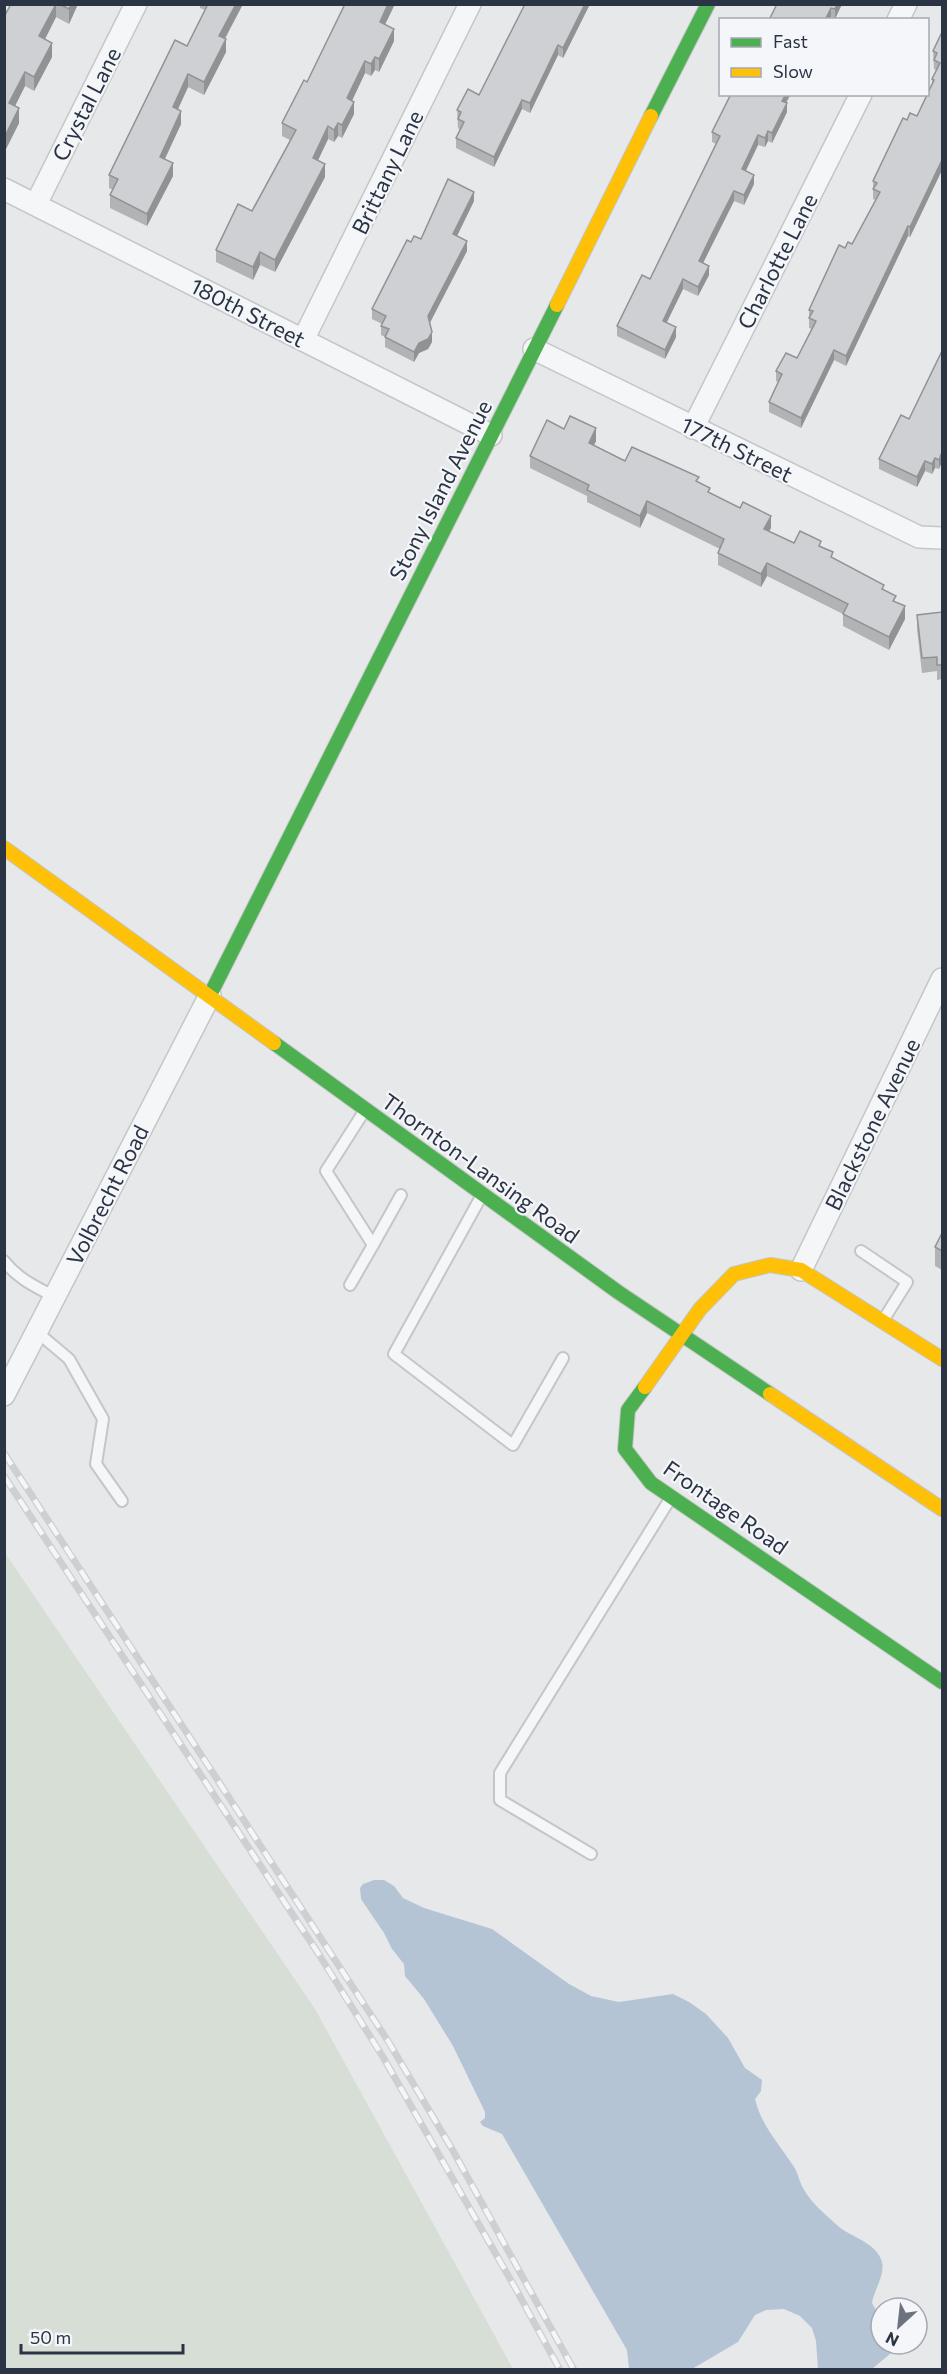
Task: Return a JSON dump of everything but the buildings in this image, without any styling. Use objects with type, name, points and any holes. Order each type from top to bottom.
[{"type":"street","name":"Crystal Lane","points":[[36,204],[136,4]]},
{"type":"street","name":"Brittany Lane","points":[[303,340],[470,4]]},
{"type":"street","name":"Stony Island Avenue","points":[[210,995],[708,4]]},
{"type":"street","points":[[899,18],[906,4]]},
{"type":"street","name":"Charlotte Lane","points":[[693,428],[860,96]]},
{"type":"street","name":"180th Street","points":[[4,189],[491,435]]},
{"type":"street","name":"177th Street","points":[[534,349],[919,537],[942,538]]},
{"type":"street","name":"Thornton-Lansing Road","points":[[4,848],[681,1336],[942,1509]]},
{"type":"street","name":"Blackstone Avenue","points":[[801,1270],[942,979]]},
{"type":"street","name":"Volbrecht Road","points":[[4,1395],[210,995]]},
{"type":"street","name":"Frontage Road","points":[[942,1359],[801,1270],[770,1265],[734,1274],[700,1309],[628,1410],[625,1449],[651,1482],[942,1682]]},
{"type":"lane","points":[[365,1110],[326,1171],[373,1245]]},
{"type":"lane","points":[[483,1194],[394,1354],[513,1444],[562,1358]]},
{"type":"lane","points":[[350,1285],[401,1195]]},
{"type":"lane","points":[[861,1251],[907,1282],[883,1321]]},
{"type":"lane","points":[[4,1261],[26,1282],[55,1297]]},
{"type":"lane","points":[[37,1332],[69,1359],[103,1419],[96,1464],[122,1501]]},
{"type":"lane","points":[[591,1854],[500,1800],[500,1773],[672,1496]]},
{"type":"shaded area","points":[[5,1553],[315,2009],[513,2369],[5,2369]]},
{"type":"water","points":[[374,1880],[384,1880],[394,1886],[403,1898],[424,1908],[492,1929],[569,1984],[591,1996],[619,2002],[673,1994],[706,2014],[728,2038],[745,2068],[762,2080],[761,2091],[755,2099],[758,2108],[766,2126],[795,2169],[806,2193],[838,2226],[868,2244],[878,2253],[882,2270],[874,2296],[869,2296],[869,2356],[887,2356],[872,2369],[818,2369],[816,2341],[812,2328],[800,2316],[784,2309],[766,2310],[755,2315],[738,2342],[692,2369],[629,2369],[627,2350],[502,2134],[483,2126],[480,2122],[485,2118],[485,2112],[453,2046],[424,1999],[405,1976],[404,1964],[361,1899],[360,1888],[363,1884]]},
{"type":"railway","points":[[4,1453],[388,2041],[452,2149],[574,2370]]},
{"type":"railway","points":[[4,1476],[318,1953],[383,2057],[560,2370]]},
{"type":"traffic: fast","points":[[651,116],[708,4]]},
{"type":"traffic: fast","points":[[210,995],[557,305]]},
{"type":"traffic: fast","points":[[274,1043],[618,1292],[770,1394]]},
{"type":"traffic: fast","points":[[645,1387],[628,1410],[625,1449],[651,1483],[942,1682]]},
{"type":"traffic: slow","points":[[557,305],[651,116]]},
{"type":"traffic: slow","points":[[4,848],[274,1043]]},
{"type":"traffic: slow","points":[[645,1387],[700,1309],[734,1274],[770,1265],[801,1270],[942,1359]]},
{"type":"traffic: slow","points":[[770,1394],[942,1509]]}]
